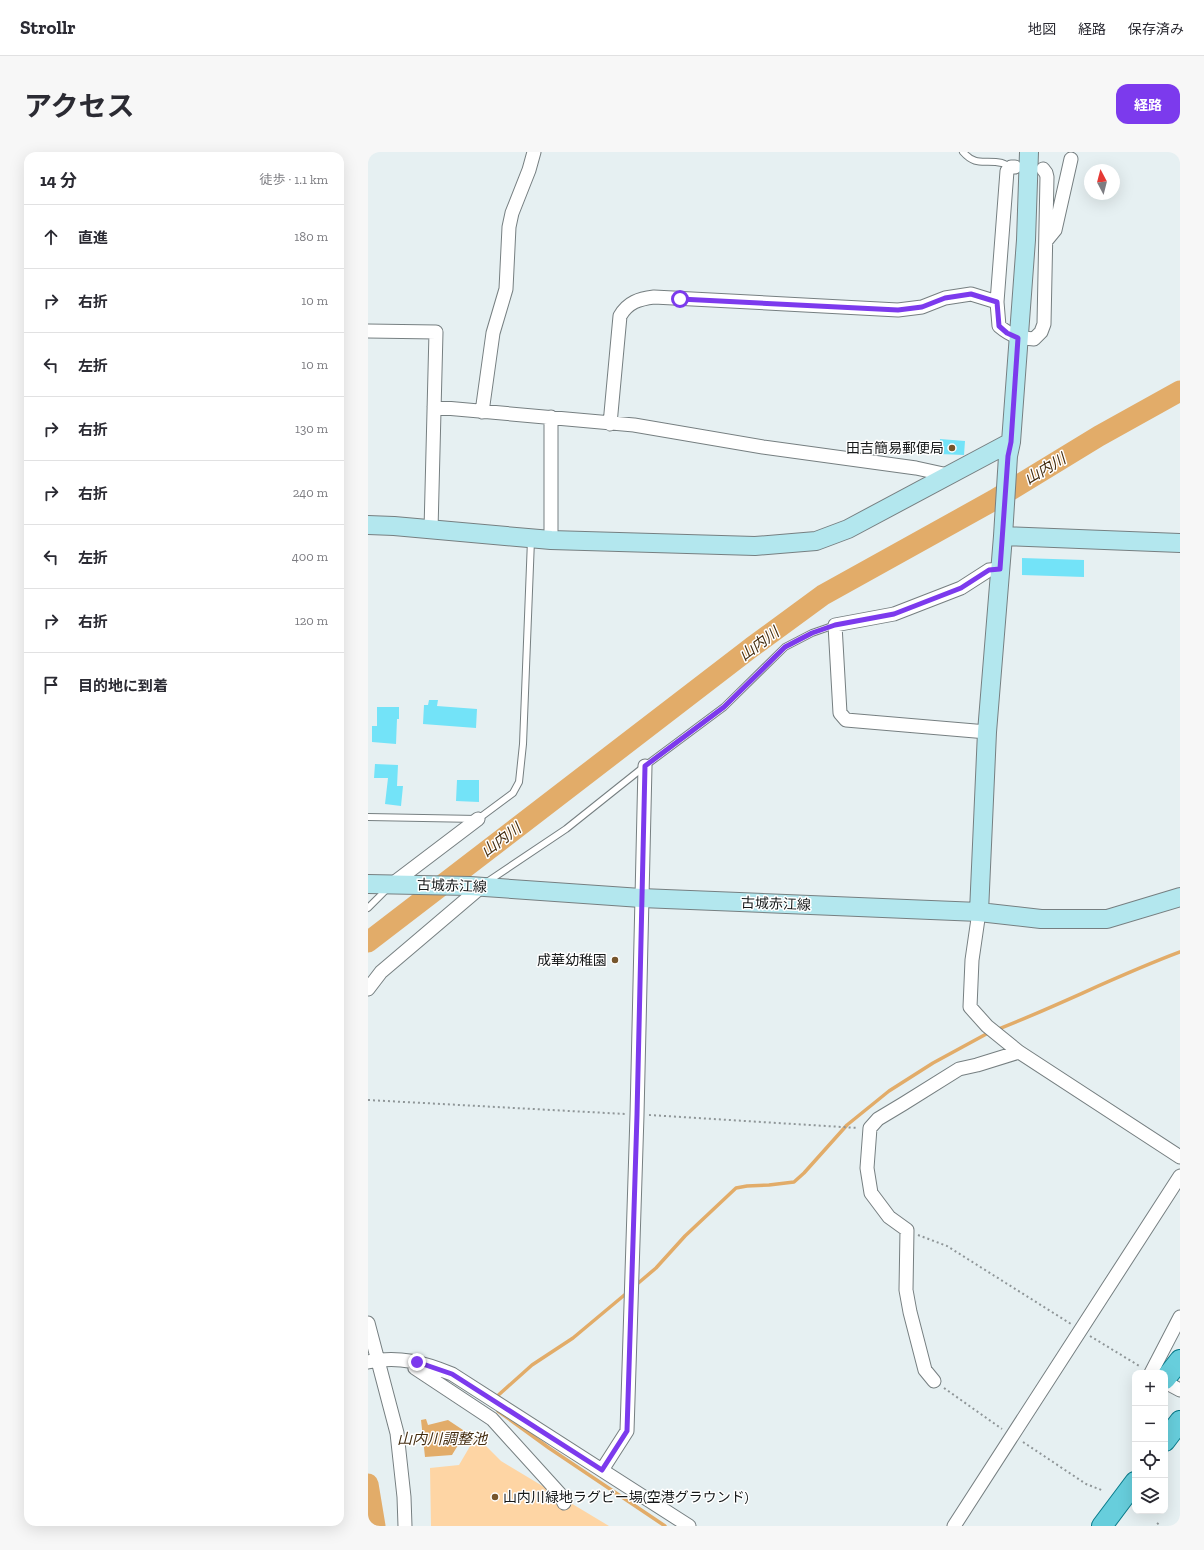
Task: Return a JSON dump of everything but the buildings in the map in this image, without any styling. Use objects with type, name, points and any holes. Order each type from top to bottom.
[{"type":"main road","points":[[1168,1376],[1180,1360]]},
{"type":"main road","points":[[1168,1437],[1180,1421]]},
{"type":"main road","points":[[1102,1526],[1132,1486]]},
{"type":"street","points":[[482,412],[493,333],[506,289],[509,227],[512,213],[529,170],[534,152]]},
{"type":"street","points":[[1029,152],[1026,240],[987,732],[979,912],[972,960],[970,1007],[987,1026],[1018,1052],[1180,1157]]},
{"type":"street","points":[[1046,242],[1055,230],[1071,159]]},
{"type":"street","points":[[1013,167],[1007,171],[997,302],[999,326],[1007,333],[1018,338],[1034,339],[1041,332],[1044,324],[1047,177],[1043,169]]},
{"type":"street","points":[[610,424],[620,316],[624,309],[633,302],[641,299],[654,297],[898,310],[922,307],[945,298],[971,294],[997,302]]},
{"type":"street","points":[[368,331],[436,332],[431,530]]},
{"type":"street","points":[[434,407],[640,426],[763,447],[916,468],[948,475]]},
{"type":"street","points":[[551,417],[551,540]]},
{"type":"street","points":[[368,526],[394,526],[551,540],[755,546],[816,541],[848,529],[948,475],[1009,449]]},
{"type":"street","points":[[1003,536],[1180,543]]},
{"type":"street","points":[[987,732],[846,720],[840,713],[835,625],[894,614],[961,588],[989,570],[1000,569]]},
{"type":"street","points":[[602,1470],[627,1431],[637,1115],[645,766]]},
{"type":"street","points":[[396,885],[478,819]]},
{"type":"street","name":"古城赤江線","points":[[368,884],[476,886],[641,898],[979,912],[1041,919],[1107,919],[1180,897]]},
{"type":"street","points":[[368,989],[381,972],[476,886]]},
{"type":"street","points":[[934,1381],[925,1370],[907,1298],[907,1230],[889,1217],[871,1193],[867,1168],[870,1128],[878,1118],[959,1069],[977,1066],[1018,1052]]},
{"type":"street","points":[[954,1526],[1180,1176]]},
{"type":"street","points":[[1148,1370],[1180,1317]]},
{"type":"street","points":[[368,1323],[372,1362],[396,1433],[404,1497],[405,1526]]},
{"type":"street","points":[[372,1362],[406,1359],[452,1374],[689,1526]]},
{"type":"street","points":[[417,1362],[415,1368],[492,1419],[560,1494],[564,1503]]},
{"type":"street","points":[[1168,1382],[1180,1390]]},
{"type":"lane","points":[[963,152],[969,159],[980,163],[1001,163],[1013,167]]},
{"type":"lane","points":[[368,817],[478,819],[513,793],[519,782],[523,744],[531,539]]},
{"type":"lane","points":[[476,886],[566,829],[645,766],[724,707],[785,647],[812,633],[835,625]]},
{"type":"lane","points":[[368,908],[396,885]]},
{"type":"path","points":[[368,1100],[870,1128]]},
{"type":"path","points":[[907,1230],[947,1246],[1145,1370]]},
{"type":"path","points":[[1157,1523],[1161,1526]]},
{"type":"shaded area","name":"山内川緑地ラグビー場(空港グラウンド)","points":[[476,1436],[501,1461],[609,1526],[431,1526],[430,1468],[459,1465]]},
{"type":"water","name":"山内川調整池","points":[[426,1419],[428,1425],[448,1420],[466,1432],[452,1455],[425,1457],[421,1420]]},
{"type":"waterway","name":"山内川","points":[[368,942],[752,647],[823,595],[994,500],[1099,436],[1180,391]]},
{"type":"waterway","points":[[996,1030],[1180,952]]},
{"type":"waterway","points":[[636,1285],[656,1268],[685,1236],[736,1188],[794,1182],[847,1125],[889,1091],[933,1063],[990,1032]]},
{"type":"waterway","points":[[494,1399],[532,1365],[573,1338],[628,1292]]},
{"type":"waterway","points":[[498,1411],[549,1448],[665,1526]]},
{"type":"waterway","name":"山内川","points":[[368,1484],[375,1526]]},
{"type":"place","name":"田吉簡易郵便局","points":[[952,448]]},
{"type":"place","name":"成華幼稚園","points":[[615,960]]},
{"type":"place","name":"山内川緑地ラグビー場(空港グラウンド)","points":[[495,1497]]},
{"type":"route","points":[[417,1362],[452,1374],[602,1470],[627,1431],[637,1115],[645,766],[724,707],[785,647],[826,627],[894,614],[961,588],[989,570],[1000,569],[1018,338],[1007,333],[999,326],[997,302],[971,294],[945,298],[922,307],[898,310],[680,299]]}]
